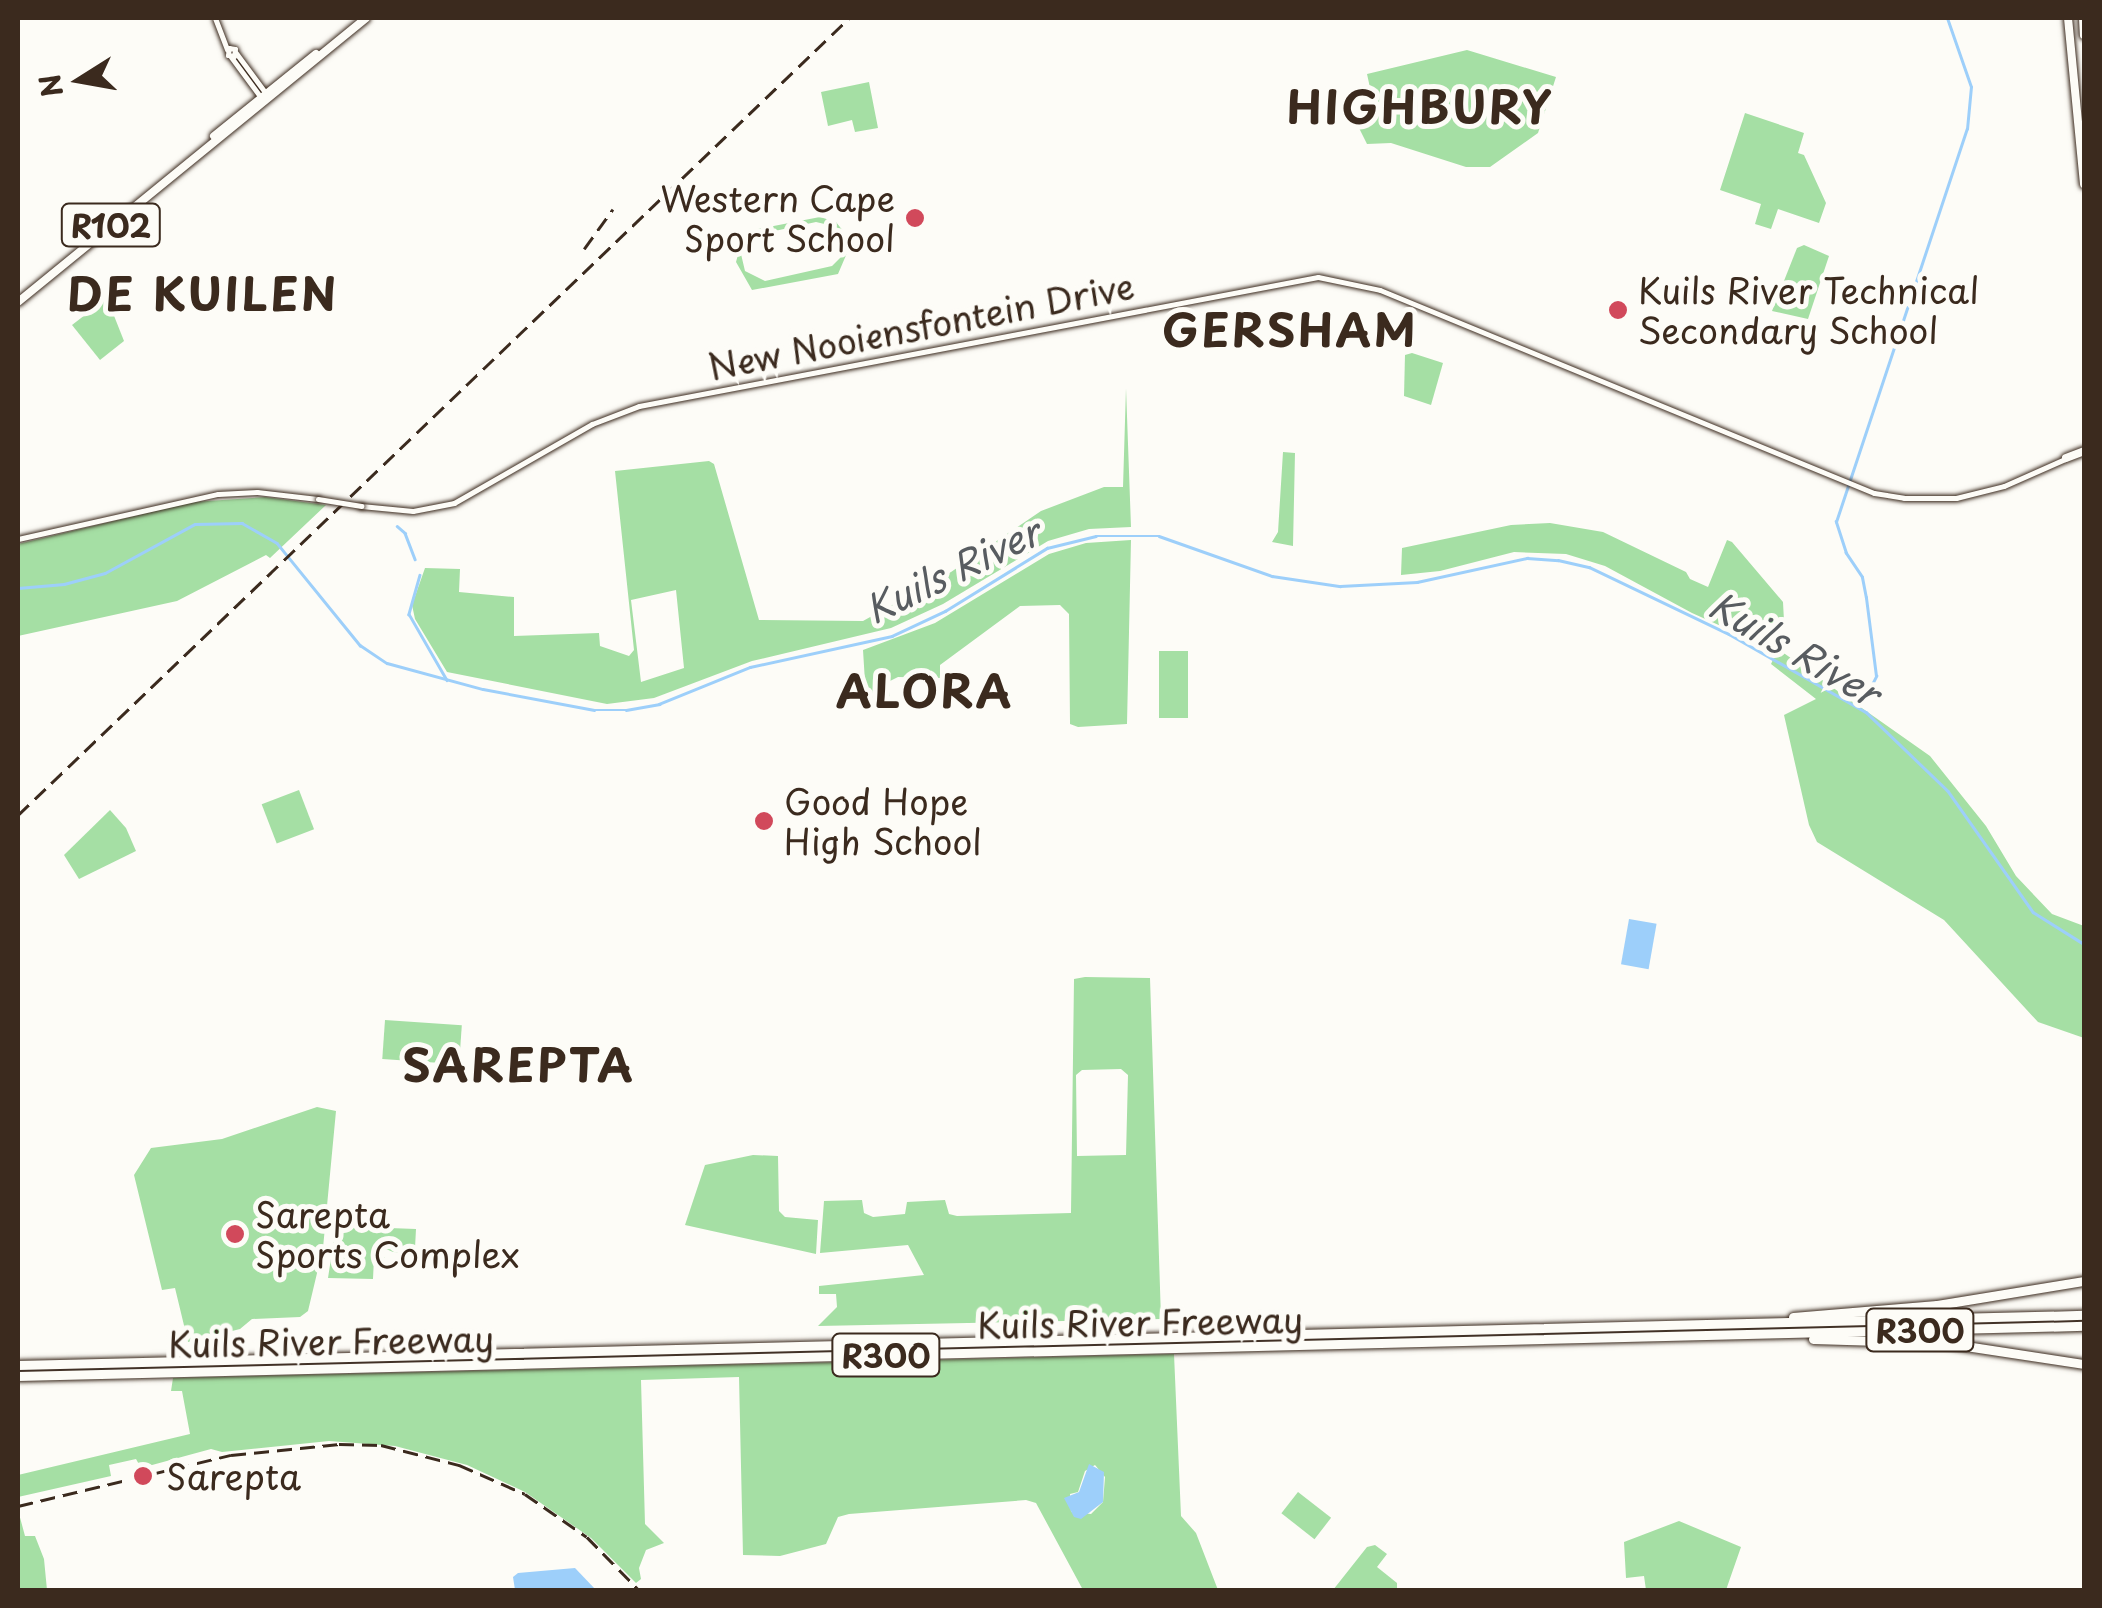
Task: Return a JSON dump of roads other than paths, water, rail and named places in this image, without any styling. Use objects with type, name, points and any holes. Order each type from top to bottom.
[{"type":"highway","points":[[1756,1329],[1996,1298],[2084,1280]]},
{"type":"highway","name":"Kuils River Freeway","points":[[18,1376],[1756,1329],[2084,1315]]},
{"type":"highway","name":"Kuils River Freeway","points":[[18,1365],[1756,1329],[2084,1326]]},
{"type":"highway","points":[[1756,1329],[1923,1341],[2084,1364]]},
{"type":"main road","name":"R102","points":[[18,302],[366,18]]},
{"type":"main road","points":[[2083,18],[2084,32]]},
{"type":"main road","points":[[2069,22],[2084,184]]},
{"type":"main road","points":[[2066,458],[2084,449]]},
{"type":"street","points":[[215,18],[231,52],[265,97]]},
{"type":"street","points":[[2069,22],[2084,32]]},
{"type":"street","name":"New Nooiensfontein Drive","points":[[18,539],[218,494],[257,492],[413,511],[454,503],[592,424],[639,406],[1318,277],[1380,290],[1846,483],[1904,498],[1956,498],[2004,486],[2066,458]]},
{"type":"water","points":[[1629,919],[1657,924],[1649,969],[1621,964]]},
{"type":"water","points":[[1089,1464],[1104,1472],[1103,1502],[1081,1519],[1074,1517],[1064,1498],[1079,1492]]},
{"type":"water","points":[[575,1568],[596,1590],[515,1590],[513,1577],[518,1573]]},
{"type":"waterway","points":[[1864,700],[1876,676],[1866,598],[1862,577],[1846,553],[1836,522],[1967,129],[1971,87],[1947,18]]},
{"type":"waterway","name":"Kuils River","points":[[18,588],[64,584],[105,573],[195,524],[242,523],[277,543],[360,645],[387,663],[483,689],[594,710],[626,710],[659,704],[750,667],[892,636],[945,611],[1047,548],[1096,536],[1159,536],[1272,576],[1340,586],[1417,582],[1527,558],[1558,560],[1589,567],[1729,634],[1866,712],[1948,791],[2033,912],[2084,944]]},
{"type":"waterway","points":[[397,526],[405,533],[415,559]]},
{"type":"waterway","points":[[420,575],[409,614],[447,680]]},
{"type":"railway","points":[[18,815],[849,18]]},
{"type":"railway","points":[[584,249],[613,209]]},
{"type":"railway","points":[[18,1506],[231,1455],[339,1444],[381,1445],[459,1465],[525,1494],[587,1537],[639,1590]]},
{"type":"place","name":"Western Cape Sport School","points":[[915,218]]},
{"type":"place","name":"Kuils River Technical Secondary School","points":[[1618,310]]},
{"type":"place","name":"Good Hope High School","points":[[764,821]]},
{"type":"place","name":"Sarepta Sports Complex","points":[[235,1234]]},
{"type":"place","name":"Sarepta","points":[[143,1476]]},
{"type":"district","name":"HIGHBURY","points":[[1420,106]]},
{"type":"district","name":"DE KUILEN","points":[[203,293]]},
{"type":"district","name":"GERSHAM","points":[[1290,329]]},
{"type":"district","name":"ALORA","points":[[925,690]]},
{"type":"district","name":"SAREPTA","points":[[519,1064]]}]
